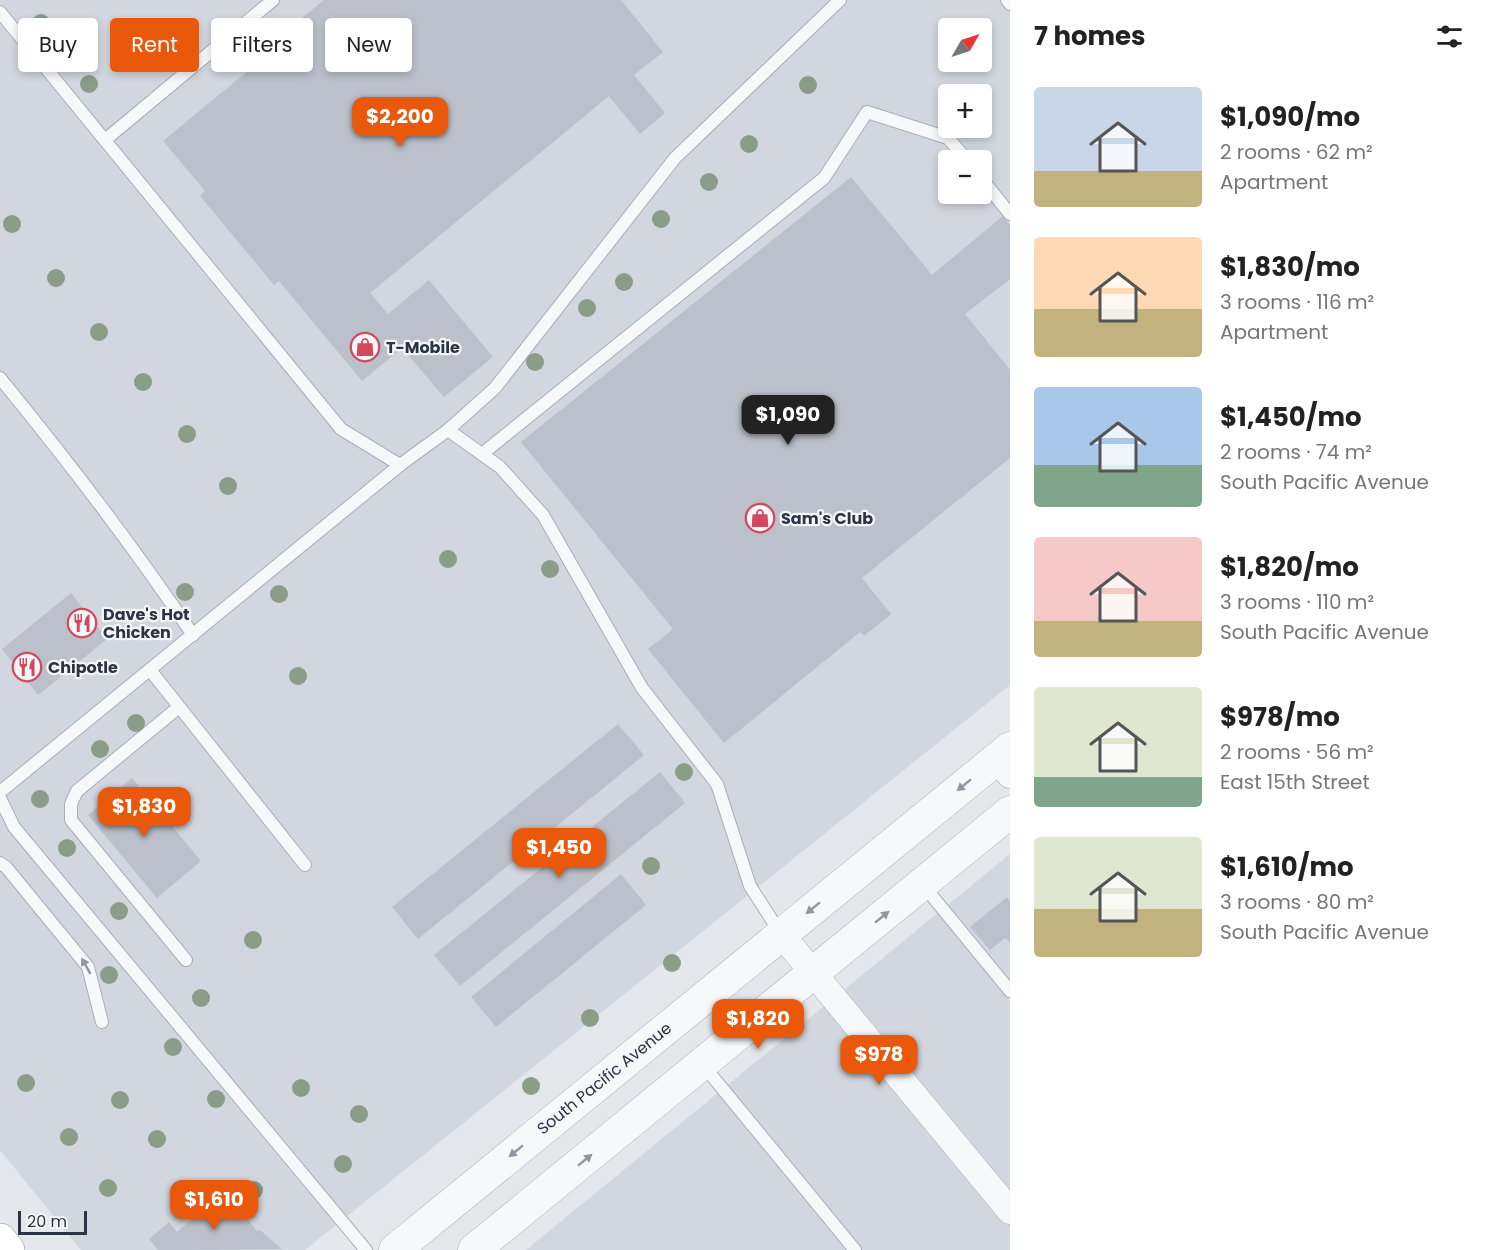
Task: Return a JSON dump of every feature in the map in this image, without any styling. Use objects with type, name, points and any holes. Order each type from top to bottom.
[{"type":"highway","points":[[0,1240],[8,1250]]},
{"type":"street","name":"South Pacific Avenue","points":[[395,1250],[781,934],[1005,761]]},
{"type":"street","points":[[474,1250],[1010,812]]},
{"type":"street","points":[[781,934],[1010,1211]]},
{"type":"lane","points":[[105,140],[273,0]]},
{"type":"lane","points":[[0,792],[400,465],[448,430],[495,388],[675,159],[840,0]]},
{"type":"lane","points":[[1007,0],[1010,4]]},
{"type":"lane","points":[[0,12],[341,429],[400,465]]},
{"type":"lane","points":[[482,454],[824,178],[867,112],[948,138],[958,150]]},
{"type":"lane","points":[[992,192],[1010,214]]},
{"type":"lane","points":[[0,378],[68,463],[156,580],[193,635]]},
{"type":"lane","points":[[448,430],[500,466],[543,515],[642,688],[717,784],[750,886],[781,934]]},
{"type":"lane","points":[[150,670],[305,865]]},
{"type":"lane","points":[[179,707],[77,791],[71,804],[71,820],[186,960]]},
{"type":"lane","points":[[0,798],[14,827],[366,1250]]},
{"type":"lane","points":[[0,863],[6,867],[88,967],[102,1022]]},
{"type":"lane","points":[[922,884],[1010,991]]},
{"type":"lane","points":[[702,1065],[855,1250]]},
{"type":"shaded area","points":[[0,0],[1010,0],[1010,685],[305,1250],[81,1250],[0,1150]]},
{"type":"shaded area","points":[[1010,854],[1010,1250],[526,1250]]},
{"type":"building","points":[[324,0],[621,0],[663,52],[634,75],[665,113],[640,134],[609,96],[370,293],[388,314],[429,280],[493,357],[444,397],[402,348],[362,381],[279,281],[274,285],[200,196],[205,191],[163,141],[247,72],[313,72],[313,18],[302,18]]},
{"type":"building","name":"Sam's Club","points":[[851,177],[932,275],[1003,216],[1010,225],[1010,279],[965,314],[1010,370],[1010,458],[862,578],[891,614],[864,636],[860,632],[724,743],[648,649],[673,629],[521,442]]},
{"type":"building","points":[[71,593],[107,639],[38,695],[2,649]]},
{"type":"building","points":[[618,724],[644,755],[418,939],[392,907]]},
{"type":"building","points":[[660,772],[685,803],[460,986],[434,955]]},
{"type":"building","points":[[132,778],[201,861],[157,898],[88,815]]},
{"type":"building","points":[[621,874],[646,905],[496,1027],[471,997]]},
{"type":"building","points":[[1007,897],[1010,902],[1010,942],[1005,938],[990,950],[970,927]]},
{"type":"building","points":[[221,1195],[223,1199],[228,1195],[257,1231],[260,1230],[282,1249],[158,1250],[149,1239],[169,1222],[177,1232]]},
{"type":"place","name":"T-Mobile","points":[[365,347]]},
{"type":"place","name":"Sam's Club","points":[[760,518]]},
{"type":"place","name":"Dave's Hot Chicken","points":[[82,623]]},
{"type":"place","name":"Chipotle","points":[[27,667]]}]
